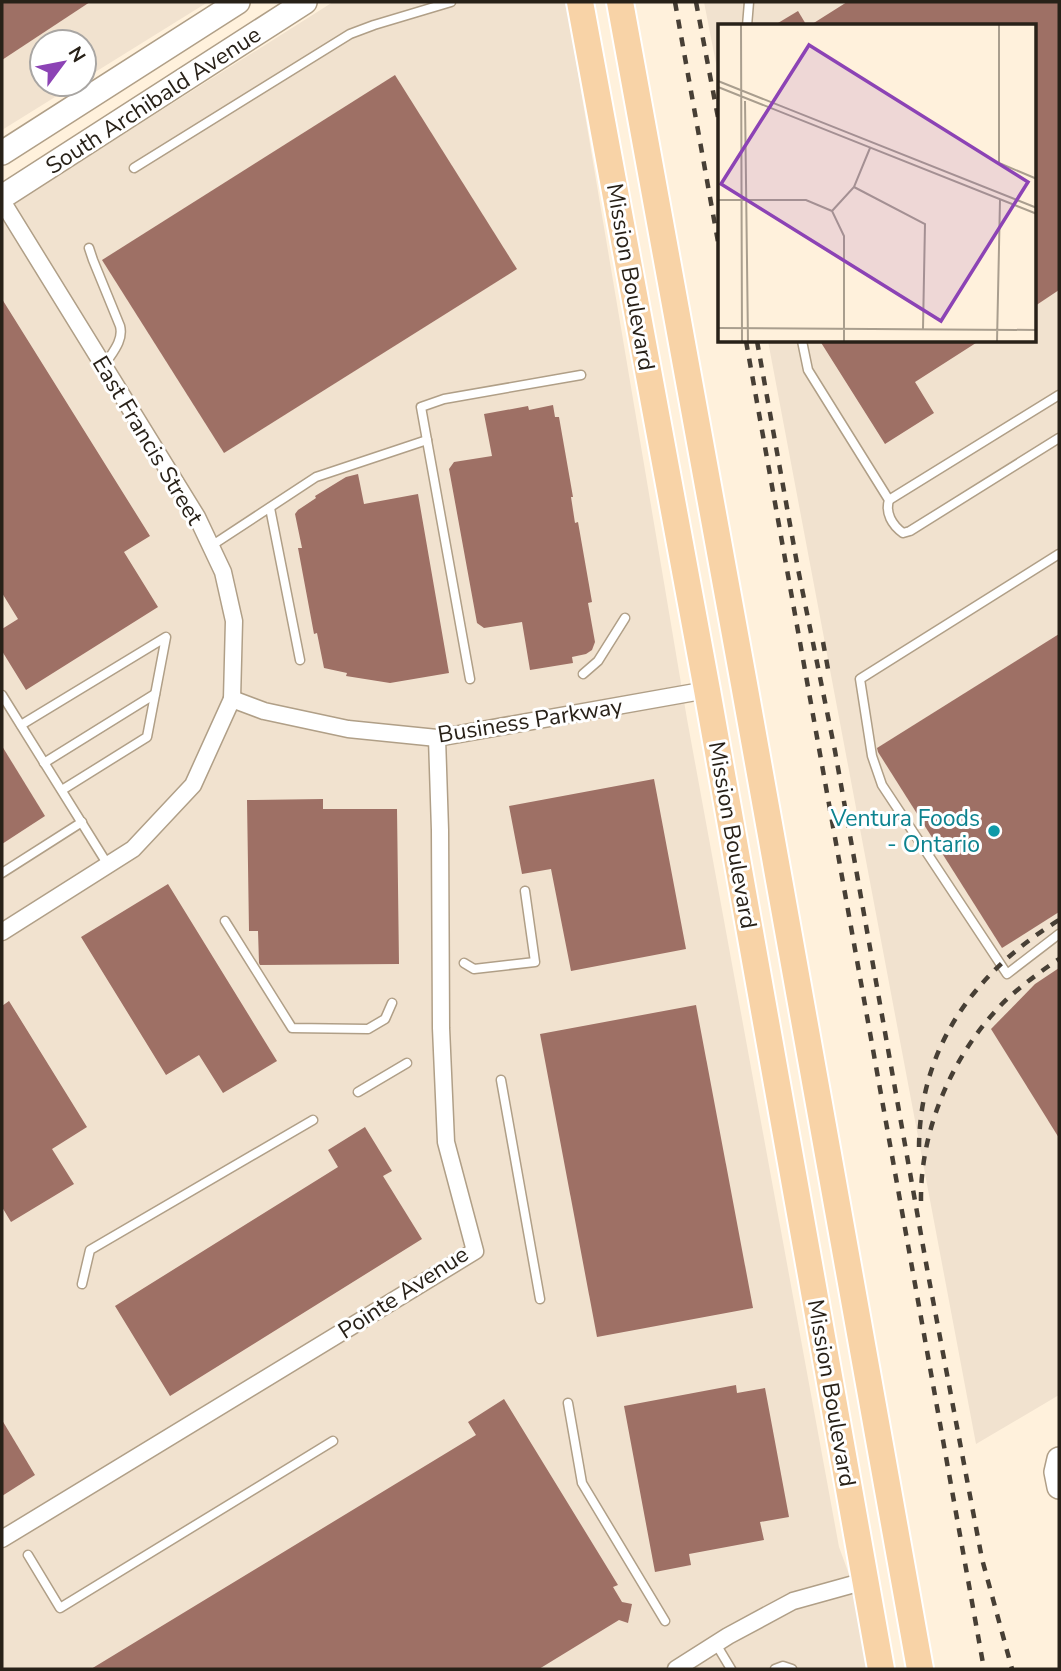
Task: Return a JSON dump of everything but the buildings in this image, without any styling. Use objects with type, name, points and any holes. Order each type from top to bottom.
[{"type":"main road","name":"South Archibald Avenue","points":[[2,153],[238,2]]},
{"type":"main road","name":"South Archibald Avenue","points":[[2,199],[305,2]]},
{"type":"main road","name":"Mission Boulevard","points":[[580,2],[707,690],[881,1669]]},
{"type":"main road","name":"Mission Boulevard","points":[[620,2],[920,1669]]},
{"type":"main road","points":[[1059,1459],[1056,1472],[1059,1487]]},
{"type":"street","name":"East Francis Street","points":[[2,199],[197,517],[223,572],[234,621],[232,699]]},
{"type":"street","name":"Business Parkway","points":[[232,699],[264,711],[348,729],[437,738],[707,690]]},
{"type":"street","points":[[2,932],[133,849],[194,785],[232,699]]},
{"type":"street","name":"Pointe Avenue","points":[[2,1539],[475,1251],[446,1142],[441,1028],[437,738]]},
{"type":"street","points":[[676,1669],[793,1601],[865,1581]]},
{"type":"lane","points":[[134,168],[350,34],[451,2]]},
{"type":"lane","points":[[747,24],[749,2]]},
{"type":"lane","points":[[89,248],[122,333],[104,366]]},
{"type":"lane","points":[[802,343],[808,370],[889,500]]},
{"type":"lane","points":[[470,680],[421,407],[444,399],[581,375]]},
{"type":"lane","points":[[1059,394],[889,500],[886,508],[897,528],[903,533],[910,531],[1059,438]]},
{"type":"lane","points":[[211,547],[316,478],[427,440]]},
{"type":"lane","points":[[270,508],[300,660]]},
{"type":"lane","points":[[1059,554],[860,678],[872,756],[882,785],[1007,974],[1059,934]]},
{"type":"lane","points":[[583,674],[598,661],[625,618]]},
{"type":"lane","points":[[21,725],[166,637],[147,737],[62,790]]},
{"type":"lane","points":[[44,763],[155,694]]},
{"type":"lane","points":[[2,695],[108,865]]},
{"type":"lane","points":[[2,873],[82,822]]},
{"type":"lane","points":[[464,963],[474,969],[536,962],[525,891]]},
{"type":"lane","points":[[225,920],[292,1028],[368,1029],[385,1019],[392,1003]]},
{"type":"lane","points":[[358,1092],[407,1063]]},
{"type":"lane","points":[[501,1080],[540,1298]]},
{"type":"lane","points":[[82,1284],[90,1250],[313,1119]]},
{"type":"lane","points":[[568,1403],[582,1483],[666,1621]]},
{"type":"lane","points":[[28,1555],[60,1608],[333,1441]]},
{"type":"lane","points":[[716,1644],[731,1669]]},
{"type":"lane","points":[[775,1669],[783,1666],[792,1669]]},
{"type":"shaded area","points":[[2,2],[208,2],[98,70],[98,28],[28,28],[28,98],[53,98],[2,130]]},
{"type":"shaded area","points":[[333,2],[566,2],[687,719],[839,1547],[857,1596],[870,1669],[2,1669],[2,211]]},
{"type":"shaded area","points":[[704,2],[1059,2],[1059,1395],[976,1444],[768,343],[1036,343],[1036,24],[718,24],[718,74]]},
{"type":"railway","points":[[675,2],[718,242]]},
{"type":"railway","points":[[696,2],[718,118]]},
{"type":"railway","points":[[746,343],[984,1669]]},
{"type":"railway","points":[[757,343],[798,569],[835,751],[928,1274],[982,1559],[1012,1669]]},
{"type":"railway","points":[[823,642],[828,669]]},
{"type":"railway","points":[[919,1147],[922,1110],[929,1076],[958,1015],[978,988],[1002,963],[1059,920]]},
{"type":"railway","points":[[921,1201],[922,1173],[934,1118],[957,1065],[989,1018],[1008,998],[1059,959]]},
{"type":"place","name":"Ventura Foods - Ontario","points":[[994,831]]}]
